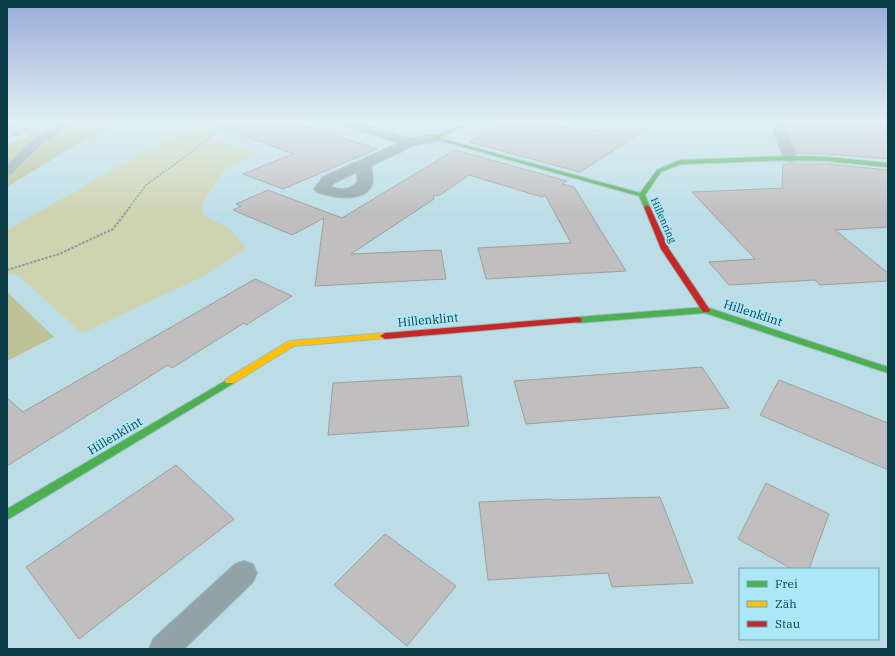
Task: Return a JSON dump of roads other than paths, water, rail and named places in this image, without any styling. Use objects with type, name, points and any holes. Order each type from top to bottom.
[{"type":"street","points":[[364,164],[386,154]]},
{"type":"street","points":[[491,154],[642,195]]},
{"type":"street","points":[[788,154],[790,158]]},
{"type":"street","name":"Hillenring","points":[[706,310],[665,249],[642,195],[659,171],[680,162],[790,158],[827,159],[888,165]]},
{"type":"street","name":"Hillenklint","points":[[7,515],[292,343],[706,310],[888,370]]},
{"type":"lane","points":[[7,172],[25,154]]},
{"type":"lane","points":[[163,649],[244,573]]}]
